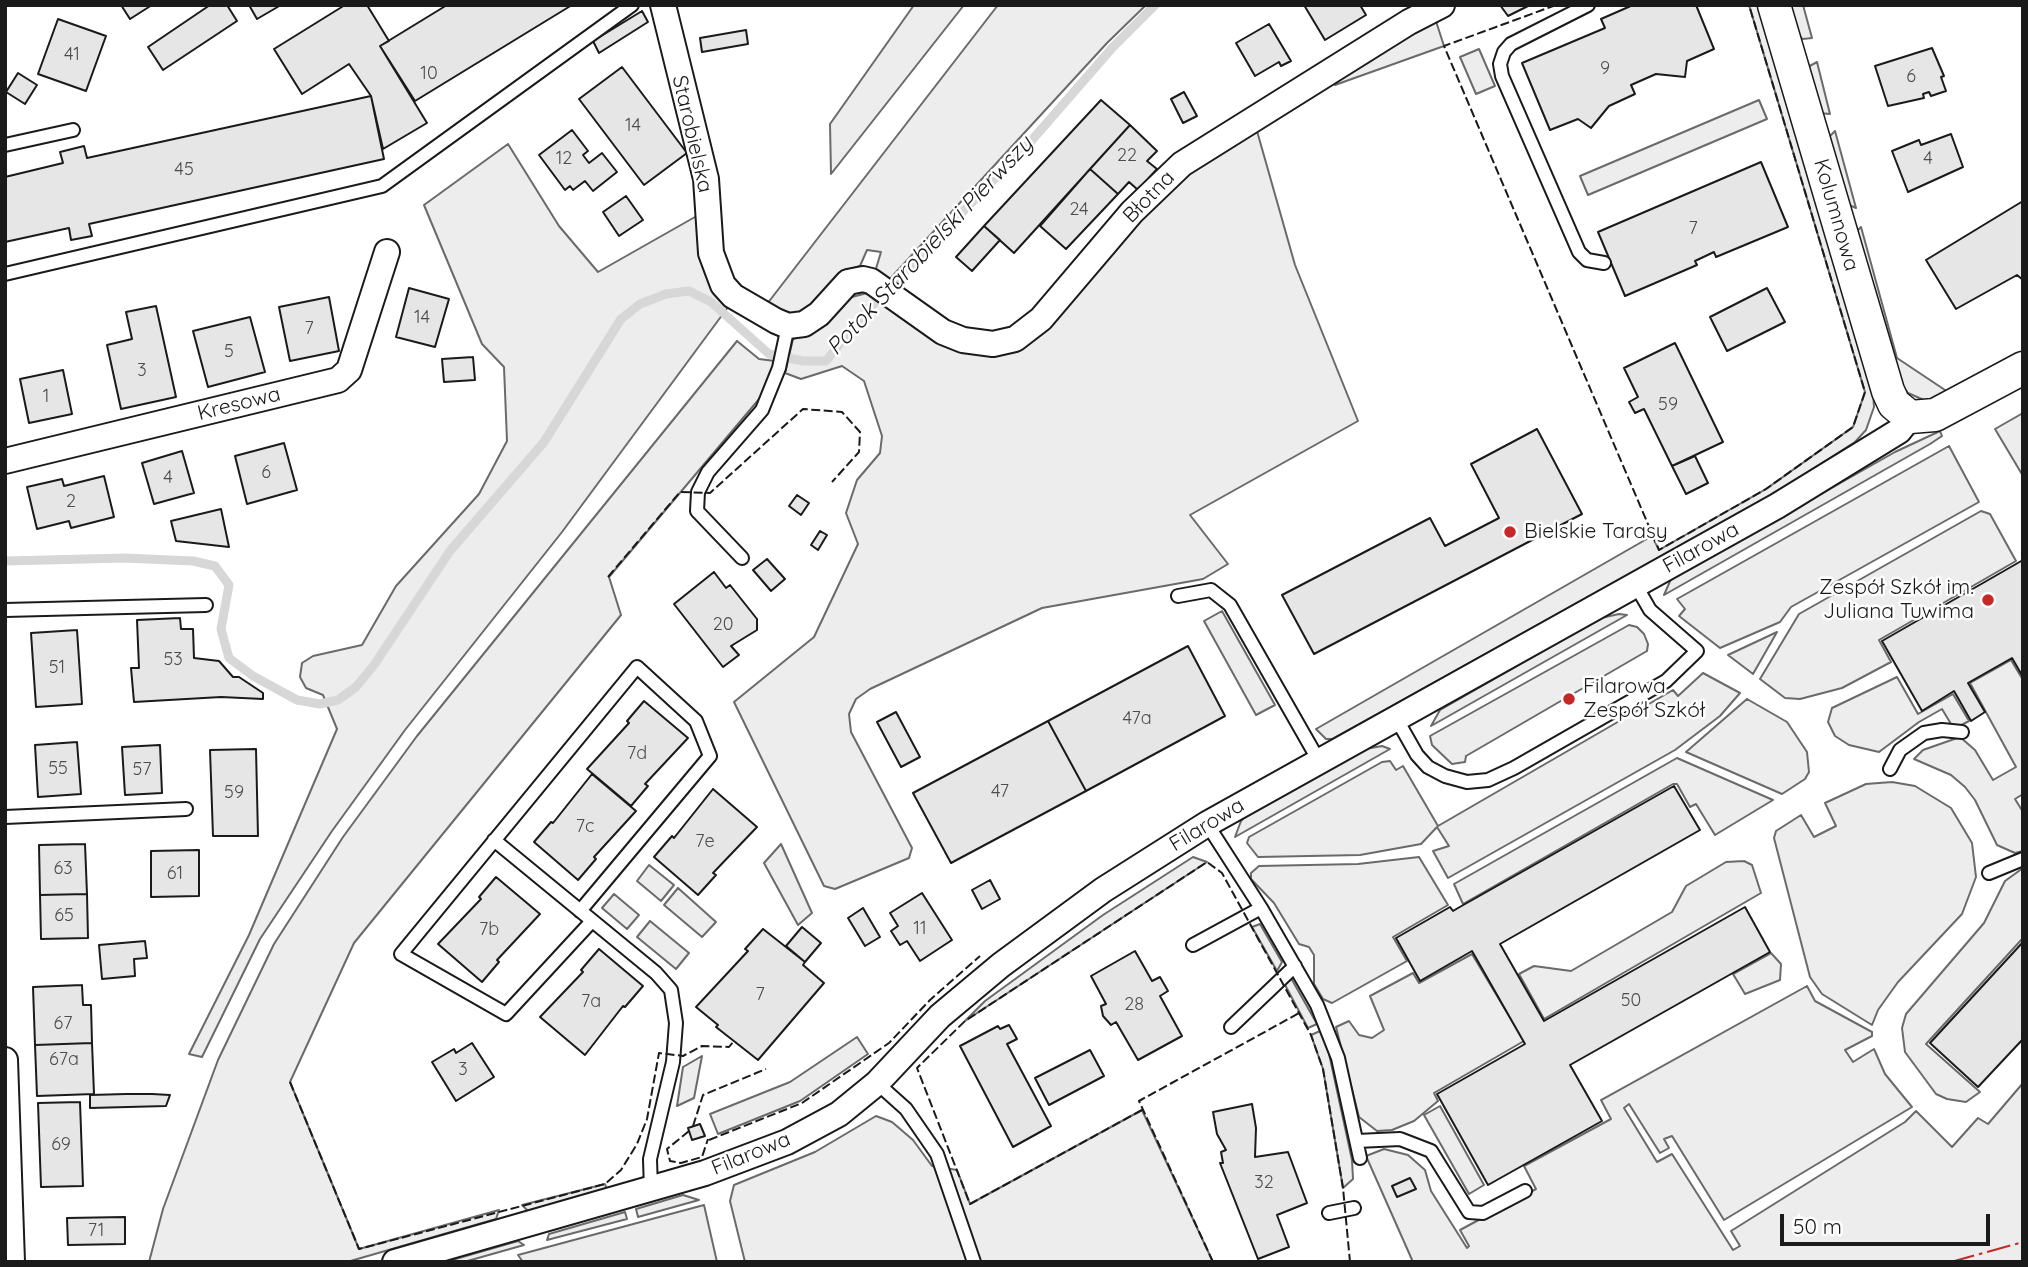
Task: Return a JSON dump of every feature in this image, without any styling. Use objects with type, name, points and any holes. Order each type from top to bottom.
[{"type":"street","name":"Starobielska","points":[[663,5],[706,179],[708,234],[715,269],[733,296],[787,334]]},
{"type":"street","name":"Błotna","points":[[787,334],[820,314],[848,282],[855,278],[877,285],[943,332],[963,340],[993,344],[1024,334],[1147,196],[1182,164],[1409,22],[1442,5]]},
{"type":"street","name":"Kolumnowa","points":[[1774,5],[1888,391],[1901,412],[1910,417]]},
{"type":"street","name":"Kresowa","points":[[5,461],[338,380],[349,370],[387,252]]},
{"type":"street","points":[[1910,417],[1923,418],[1947,410],[2023,368]]},
{"type":"street","name":"Filarowa","points":[[395,1262],[651,1190],[787,1142],[839,1114],[877,1083],[940,1016],[1001,965],[1103,890],[1207,824],[1825,477],[1899,431],[1910,417]]},
{"type":"street","points":[[5,1060],[12,1262]]},
{"type":"lane","points":[[5,274],[382,186],[632,5]]},
{"type":"lane","points":[[1588,5],[1511,44],[1503,52],[1500,64],[1502,76],[1579,252],[1587,260],[1604,263]]},
{"type":"lane","points":[[5,145],[73,130]]},
{"type":"lane","points":[[743,558],[697,511],[698,492],[708,472],[762,410],[779,368],[787,334]]},
{"type":"lane","points":[[1396,718],[1417,755],[1428,767],[1467,782],[1488,780],[1666,681],[1697,651],[1650,610],[1635,584]]},
{"type":"lane","points":[[1178,596],[1211,590],[1230,605],[1319,761]]},
{"type":"lane","points":[[5,610],[206,604]]},
{"type":"lane","points":[[580,911],[710,756],[696,721],[637,667],[401,954],[506,1014],[592,921]]},
{"type":"lane","points":[[1890,769],[1900,750],[1924,733],[1942,730],[1962,733]]},
{"type":"lane","points":[[5,817],[186,809]]},
{"type":"lane","points":[[1207,824],[1261,908],[1329,1031],[1348,1097],[1360,1158]]},
{"type":"lane","points":[[494,840],[665,981],[674,1002],[673,1062],[650,1159],[651,1190]]},
{"type":"lane","points":[[1989,873],[2023,859]]},
{"type":"lane","points":[[1193,945],[1261,908]]},
{"type":"lane","points":[[1231,1027],[1295,966]]},
{"type":"lane","points":[[877,1083],[906,1109],[937,1154],[974,1262]]},
{"type":"lane","points":[[1357,1141],[1400,1139],[1431,1151],[1469,1212],[1483,1213],[1525,1191]]},
{"type":"lane","points":[[1328,1213],[1354,1208]]},
{"type":"shaded area","points":[[914,5],[964,5],[831,174],[830,124]]},
{"type":"shaded area","points":[[998,5],[1146,5],[1107,43],[888,281],[875,272],[881,252],[867,250],[860,266],[841,272],[802,316],[790,316],[767,304]]},
{"type":"shaded area","points":[[1749,5],[1761,5],[1873,392],[1874,407],[1866,430],[1855,442],[1771,496],[1332,739],[1326,739],[1316,729],[1652,536],[1659,550],[1766,489],[1853,427],[1865,392]]},
{"type":"shaded area","points":[[1789,5],[1803,5],[1812,38],[1803,39],[1797,35]]},
{"type":"shaded area","points":[[1434,15],[1444,46],[1335,85],[1344,74]]},
{"type":"shaded area","points":[[1479,49],[1495,86],[1476,94],[1460,57]]},
{"type":"shaded area","points":[[1817,62],[1830,114],[1819,113],[1806,68]]},
{"type":"shaded area","points":[[1759,100],[1767,119],[1588,195],[1580,176]]},
{"type":"shaded area","points":[[1257,131],[1295,265],[1358,421],[1190,515],[1228,564],[1203,579],[1042,608],[870,689],[856,699],[849,714],[851,732],[912,848],[909,858],[835,889],[824,886],[734,702],[814,637],[858,544],[846,513],[857,480],[880,453],[882,436],[864,381],[842,366],[801,379],[785,373],[793,339],[814,331],[848,298],[871,292],[911,324],[945,343],[997,350],[1174,178]]},
{"type":"shaded area","points":[[1835,131],[1856,208],[1847,204],[1827,139]]},
{"type":"shaded area","points":[[508,144],[559,226],[598,272],[702,213],[731,303],[562,532],[405,730],[332,831],[260,939],[202,1057],[189,1054],[249,935],[337,729],[323,695],[306,688],[300,677],[302,663],[313,656],[362,645],[396,586],[479,494],[507,441],[504,367],[482,344],[424,205]]},
{"type":"shaded area","points":[[1861,227],[1897,358],[1951,394],[1926,401],[1908,393],[1900,382],[1856,232]]},
{"type":"shaded area","points":[[737,341],[759,359],[775,361],[765,392],[609,577],[621,615],[354,943],[290,1082],[359,1249],[499,1210],[496,1219],[347,1262],[149,1262],[163,1209],[218,1060],[274,944],[343,837],[417,736]]},
{"type":"shaded area","points":[[2023,413],[2023,476],[1995,429]]},
{"type":"shaded area","points":[[1940,431],[1942,436],[1930,444],[1664,595],[1671,579],[1895,452]]},
{"type":"shaded area","points":[[1949,446],[1979,502],[1791,607],[1780,622],[1720,648],[1679,616],[1685,609],[1677,599]]},
{"type":"shaded area","points":[[1981,511],[1990,514],[2016,561],[1879,640],[1891,662],[1842,688],[1800,699],[1785,698],[1760,679],[1799,614]]},
{"type":"shaded area","points":[[1222,611],[1275,705],[1256,715],[1204,621]]},
{"type":"shaded area","points":[[1627,615],[1431,726],[1440,710],[1601,618]]},
{"type":"shaded area","points":[[1629,625],[1637,627],[1644,634],[1648,644],[1647,651],[1466,756],[1465,762],[1452,764],[1432,745],[1430,736]]},
{"type":"shaded area","points":[[1777,632],[1753,674],[1728,655]]},
{"type":"shaded area","points":[[2011,660],[2023,680],[2023,794],[2015,799],[2023,812],[2023,851],[2015,853],[1997,845],[1975,800],[1965,787],[1951,775],[1914,759],[1923,750],[1960,737],[1975,750],[1993,780],[2016,767],[1970,683]]},
{"type":"shaded area","points":[[1703,673],[1740,693],[1720,716],[1675,750],[1448,878],[1433,851],[1449,846],[1437,827],[1421,844],[1360,855],[1258,857],[1247,843],[1249,837],[1382,762],[1390,761],[1396,770],[1403,766],[1438,826],[1673,690],[1678,696]]},
{"type":"shaded area","points":[[1897,677],[1918,714],[1953,694],[1969,721],[1954,729],[1942,709],[1919,722],[1879,752],[1849,745],[1835,736],[1828,722],[1832,708]]},
{"type":"shaded area","points":[[1747,699],[1787,722],[1807,752],[1809,772],[1805,779],[1782,794],[1686,752]]},
{"type":"shaded area","points":[[1382,746],[1390,749],[1235,837],[1241,821],[1248,813],[1365,749]]},
{"type":"shaded area","points":[[1677,758],[1773,800],[1715,835],[1696,804],[1690,807],[1677,784],[1673,784],[1463,904],[1454,884]]},
{"type":"shaded area","points":[[1892,782],[1915,786],[1951,808],[1972,843],[1976,877],[1962,914],[1898,982],[1878,1010],[1872,1025],[1822,994],[1810,977],[1774,838],[1776,831],[1801,815],[1814,837],[1836,826],[1825,803],[1866,784]]},
{"type":"shaded area","points":[[781,844],[812,913],[798,925],[764,863]]},
{"type":"shaded area","points":[[1193,857],[1207,862],[965,1021],[985,1001],[1103,915]]},
{"type":"shaded area","points":[[1419,857],[1448,905],[1393,937],[1407,961],[1332,1003],[1323,999],[1314,984],[1314,955],[1309,947],[1299,944],[1274,903],[1251,879],[1251,873],[1259,866],[1358,864]]},
{"type":"shaded area","points":[[1744,861],[1752,865],[1761,893],[1544,1019],[1519,974],[1534,966],[1571,971],[1672,912],[1686,886],[1726,862]]},
{"type":"shaded area","points":[[649,865],[674,885],[661,901],[637,881]]},
{"type":"shaded area","points":[[2023,868],[2023,938],[1926,1044],[1980,1092],[1966,1102],[1947,1099],[1936,1094],[1905,1052],[1902,1028],[1906,1014],[1984,923],[2005,881]]},
{"type":"shaded area","points":[[678,888],[716,922],[702,937],[664,905]]},
{"type":"shaded area","points":[[614,894],[639,915],[627,929],[602,908]]},
{"type":"shaded area","points":[[650,921],[689,953],[676,969],[637,937]]},
{"type":"shaded area","points":[[1260,924],[1282,962],[1277,971],[1252,927]]},
{"type":"shaded area","points":[[1771,953],[1781,964],[1780,980],[1745,994],[1733,974]]},
{"type":"shaded area","points":[[1472,954],[1524,1041],[1434,1093],[1438,1101],[1414,1121],[1392,1130],[1377,1131],[1359,1117],[1336,1027],[1349,1021],[1359,1035],[1372,1038],[1384,1030],[1370,996],[1413,973],[1419,983]]},
{"type":"shaded area","points":[[1291,978],[1317,1024],[1308,1028],[1284,983]]},
{"type":"shaded area","points":[[1807,986],[1815,1001],[1872,1032],[1872,1036],[1845,1050],[1853,1062],[1874,1049],[1885,1074],[1912,1107],[1724,1220],[1672,1136],[1664,1139],[1669,1148],[1660,1153],[1629,1104],[1624,1108],[1657,1162],[1672,1154],[1733,1250],[1740,1246],[1731,1231],[1905,1122],[1916,1111],[1952,1147],[1978,1118],[1988,1124],[2023,1083],[2023,1262],[1413,1262],[1366,1156],[1384,1149],[1408,1155],[1425,1170],[1431,1191],[1467,1248],[1469,1246],[1460,1230],[1536,1189],[1524,1166],[1611,1119],[1601,1100]]},
{"type":"shaded area","points":[[1320,1031],[1328,1049],[1352,1160],[1353,1179],[1343,1188],[1323,1069],[1311,1035]]},
{"type":"shaded area","points":[[857,1037],[868,1054],[800,1101],[718,1134],[710,1114],[790,1082]]},
{"type":"shaded area","points":[[702,1056],[694,1098],[677,1106],[683,1067]]},
{"type":"shaded area","points":[[1440,1106],[1484,1185],[1469,1194],[1424,1115]]},
{"type":"shaded area","points":[[1142,1110],[1213,1262],[745,1262],[730,1201],[734,1185],[815,1152],[876,1116],[892,1122],[913,1140],[932,1166],[957,1170],[970,1204]]},
{"type":"shaded area","points":[[605,1184],[607,1190],[528,1211],[522,1205]]},
{"type":"shaded area","points":[[683,1195],[699,1200],[638,1217],[636,1209]]},
{"type":"shaded area","points":[[704,1205],[717,1262],[523,1262],[518,1255]]},
{"type":"shaded area","points":[[625,1212],[627,1219],[547,1240],[549,1234]]},
{"type":"shaded area","points":[[518,1241],[524,1245],[464,1262],[445,1262]]},
{"type":"building","points":[[121,5],[152,5],[130,19]]},
{"type":"building","points":[[210,5],[227,5],[237,21],[163,70],[148,47]]},
{"type":"building","points":[[249,5],[281,5],[257,19]]},
{"type":"building","points":[[345,5],[367,5],[389,41],[380,46],[427,123],[383,149],[371,96],[349,64],[302,94],[274,49]]},
{"type":"building","points":[[447,5],[572,5],[415,101],[380,46]]},
{"type":"building","points":[[1304,5],[1360,5],[1366,15],[1325,40]]},
{"type":"building","points":[[1500,5],[1530,5],[1508,16]]},
{"type":"building","points":[[1633,5],[1696,5],[1714,49],[1687,61],[1685,77],[1656,74],[1631,85],[1635,94],[1609,106],[1591,128],[1578,119],[1550,130],[1522,63],[1605,28],[1601,19]]},
{"type":"building","points":[[642,11],[648,22],[599,53],[593,41]]},
{"type":"building","points":[[58,19],[106,36],[86,91],[38,74]]},
{"type":"building","points":[[1269,24],[1291,61],[1281,66],[1279,62],[1255,76],[1236,43]]},
{"type":"building","points":[[746,30],[748,44],[702,52],[700,38]]},
{"type":"building","points":[[1932,48],[1944,76],[1941,77],[1946,91],[1931,96],[1929,92],[1923,94],[1924,98],[1888,106],[1875,66]]},
{"type":"building","points":[[622,67],[687,153],[644,185],[579,99]]},
{"type":"building","points":[[18,73],[37,85],[25,104],[6,92]]},
{"type":"building","points":[[1184,92],[1197,116],[1183,123],[1171,99]]},
{"type":"building","points":[[371,96],[384,159],[89,224],[92,236],[71,240],[69,228],[5,242],[5,177],[63,163],[60,152],[84,146],[87,158]]},
{"type":"building","points":[[1101,100],[1130,125],[1014,253],[984,226]]},
{"type":"building","points":[[1130,125],[1157,151],[1147,161],[1157,169],[1138,190],[1129,182],[1118,194],[1090,169]]},
{"type":"building","points":[[572,130],[588,151],[583,155],[589,163],[602,153],[617,172],[593,191],[585,181],[573,190],[570,186],[565,190],[539,155]]},
{"type":"building","points":[[1951,134],[1963,167],[1908,192],[1892,151],[1919,140],[1921,145]]},
{"type":"building","points":[[1761,162],[1788,227],[1716,257],[1714,252],[1695,261],[1697,265],[1625,296],[1598,232]]},
{"type":"building","points":[[1090,169],[1118,194],[1066,249],[1040,226]]},
{"type":"building","points":[[626,196],[643,220],[619,236],[603,212]]},
{"type":"building","points":[[2023,201],[2023,280],[2017,275],[1956,309],[1926,260]]},
{"type":"building","points":[[984,226],[1000,240],[972,271],[956,257]]},
{"type":"building","points":[[409,288],[449,299],[435,347],[396,337]]},
{"type":"building","points":[[1767,288],[1785,322],[1727,351],[1710,317]]},
{"type":"building","points":[[329,297],[339,351],[290,361],[279,307]]},
{"type":"building","points":[[156,306],[176,397],[121,409],[107,345],[132,339],[126,312]]},
{"type":"building","points":[[250,317],[265,372],[208,387],[193,331]]},
{"type":"building","points":[[1675,343],[1723,442],[1672,466],[1644,409],[1635,413],[1629,402],[1638,397],[1624,368]]},
{"type":"building","points":[[473,357],[475,380],[444,382],[442,359]]},
{"type":"building","points":[[63,370],[72,414],[29,423],[20,379]]},
{"type":"building","name":"Bielskie Tarasy","points":[[1537,429],[1582,514],[1314,654],[1282,595],[1430,518],[1445,546],[1499,518],[1471,464]]},
{"type":"building","points":[[284,443],[297,490],[247,504],[235,456]]},
{"type":"building","points":[[182,451],[194,493],[154,504],[142,463]]},
{"type":"building","points":[[1695,456],[1708,483],[1686,494],[1672,466]]},
{"type":"building","points":[[104,476],[114,517],[71,528],[69,521],[37,529],[27,487],[62,479],[64,486]]},
{"type":"building","points":[[797,495],[809,503],[801,515],[789,506]]},
{"type":"building","points":[[221,509],[229,547],[176,541],[171,521]]},
{"type":"building","points":[[820,531],[827,535],[818,550],[811,545]]},
{"type":"building","points":[[767,559],[785,579],[771,591],[753,570]]},
{"type":"building","name":"Zespół Szkół im. Juliana Tuwima","points":[[2023,560],[2023,677],[2012,658],[1968,683],[1985,712],[1971,721],[1954,691],[1922,711],[1882,641]]},
{"type":"building","points":[[714,572],[726,588],[730,585],[757,619],[757,630],[731,646],[739,655],[723,667],[674,604]]},
{"type":"building","points":[[180,618],[181,629],[193,629],[194,658],[219,661],[233,677],[239,677],[263,693],[263,699],[221,697],[134,702],[131,668],[139,668],[137,620]]},
{"type":"building","points":[[77,630],[82,704],[36,707],[31,633]]},
{"type":"building","points":[[1188,646],[1225,716],[1086,791],[1048,721]]},
{"type":"building","points":[[644,701],[688,738],[645,784],[648,786],[631,806],[587,769],[629,723],[627,721]]},
{"type":"building","points":[[896,712],[920,757],[901,767],[877,722]]},
{"type":"building","points":[[1048,721],[1086,791],[951,863],[913,793]]},
{"type":"building","points":[[77,742],[81,794],[38,797],[35,745]]},
{"type":"building","points":[[160,745],[162,793],[125,795],[122,747]]},
{"type":"building","points":[[256,749],[258,836],[213,836],[210,750]]},
{"type":"building","points":[[592,774],[636,811],[594,857],[596,859],[578,880],[534,842],[551,822],[553,823]]},
{"type":"building","points":[[1674,786],[1700,830],[1500,944],[1544,1021],[1745,907],[1770,952],[1570,1065],[1602,1121],[1488,1185],[1437,1094],[1525,1044],[1472,951],[1420,981],[1396,938],[1450,907],[1453,911]]},
{"type":"building","points":[[713,789],[757,827],[713,873],[716,875],[698,895],[654,857],[672,836],[674,838]]},
{"type":"building","points":[[85,844],[87,894],[40,895],[39,845]]},
{"type":"building","points":[[199,850],[199,896],[151,897],[151,851]]},
{"type":"building","points":[[496,877],[540,914],[497,960],[499,962],[482,982],[438,944],[481,899],[479,897]]},
{"type":"building","points":[[990,880],[1000,899],[982,909],[972,890]]},
{"type":"building","points":[[922,893],[952,940],[920,961],[907,941],[900,945],[891,931],[898,926],[890,913]]},
{"type":"building","points":[[87,894],[88,938],[41,939],[40,895]]},
{"type":"building","points":[[863,908],[880,937],[865,946],[848,918]]},
{"type":"building","points":[[802,927],[821,943],[805,962],[786,946]]},
{"type":"building","points":[[763,929],[805,962],[803,965],[824,983],[758,1060],[716,1027],[718,1025],[696,1007],[748,951],[745,949]]},
{"type":"building","points":[[145,941],[147,958],[134,959],[135,976],[102,979],[99,945]]},
{"type":"building","points":[[2023,942],[2023,1039],[1978,1087],[1930,1043]]},
{"type":"building","points":[[599,949],[643,986],[625,1007],[623,1006],[585,1055],[540,1017],[583,972],[581,970]]},
{"type":"building","points":[[1135,951],[1152,981],[1160,977],[1168,991],[1160,996],[1182,1036],[1138,1060],[1116,1022],[1111,1025],[1103,1016],[1101,1006],[1106,1004],[1091,976]]},
{"type":"building","points":[[82,985],[83,1005],[91,1005],[92,1043],[35,1045],[33,987]]},
{"type":"building","points":[[1009,1025],[1017,1039],[1007,1044],[1051,1126],[1013,1147],[960,1046],[998,1026],[1000,1029]]},
{"type":"building","points":[[92,1043],[94,1094],[37,1096],[35,1045]]},
{"type":"building","points":[[472,1043],[494,1077],[456,1101],[432,1062],[454,1049],[456,1053]]},
{"type":"building","points":[[1090,1050],[1104,1076],[1049,1105],[1035,1078]]},
{"type":"building","points":[[90,1095],[170,1095],[166,1106],[90,1108]]},
{"type":"building","points":[[80,1102],[83,1186],[41,1187],[38,1103]]},
{"type":"building","points":[[1252,1104],[1256,1128],[1255,1157],[1288,1152],[1307,1203],[1277,1215],[1289,1247],[1258,1259],[1220,1163],[1223,1163],[1221,1152],[1226,1150],[1217,1134],[1213,1112]]},
{"type":"building","points":[[700,1124],[705,1136],[692,1140],[688,1128]]},
{"type":"building","points":[[1410,1178],[1416,1189],[1397,1197],[1392,1186]]},
{"type":"building","points":[[125,1217],[125,1244],[68,1245],[67,1218]]},
{"type":"waterway","name":"Potok Starobielski Pierwszy","points":[[5,561],[125,558],[193,561],[215,566],[229,585],[221,629],[229,658],[253,676],[297,700],[320,704],[338,700],[356,687],[374,665],[450,551],[544,442],[621,319],[640,304],[666,294],[689,291],[711,302],[769,354],[803,361],[826,361],[862,316],[1032,140],[1113,47],[1155,5]]},
{"type":"fence","points":[[1556,5],[1444,46],[1659,550],[1766,489],[1853,427],[1865,392],[1749,5]]},
{"type":"fence","points":[[608,577],[680,492],[710,493],[803,409],[842,412],[860,432],[859,452],[832,482]]},
{"type":"fence","points":[[1142,1110],[970,1204],[917,1068],[965,1021],[1207,862],[1222,873],[1311,1035],[1323,1069],[1343,1188],[1350,1262]]},
{"type":"fence","points":[[709,1140],[802,1103],[889,1043],[930,1000],[980,956]]},
{"type":"fence","points":[[1213,1262],[1139,1101],[1301,1012]]},
{"type":"fence","points":[[290,1082],[359,1249],[605,1184],[621,1170],[637,1144],[647,1119],[659,1053],[683,1056],[702,1046],[729,1047],[733,1042]]},
{"type":"fence","points":[[693,1126],[703,1095],[766,1069]]},
{"type":"fence","points":[[689,1131],[667,1149],[670,1161],[681,1163],[702,1157],[708,1139]]},
{"type":"power","points":[[1951,1262],[2023,1242]]},
{"type":"place","name":"Bielskie Tarasy","points":[[1510,532]]},
{"type":"place","name":"Zespół Szkół im. Juliana Tuwima","points":[[1988,600]]},
{"type":"place","name":"Filarowa Zespół Szkół","points":[[1569,699]]}]
